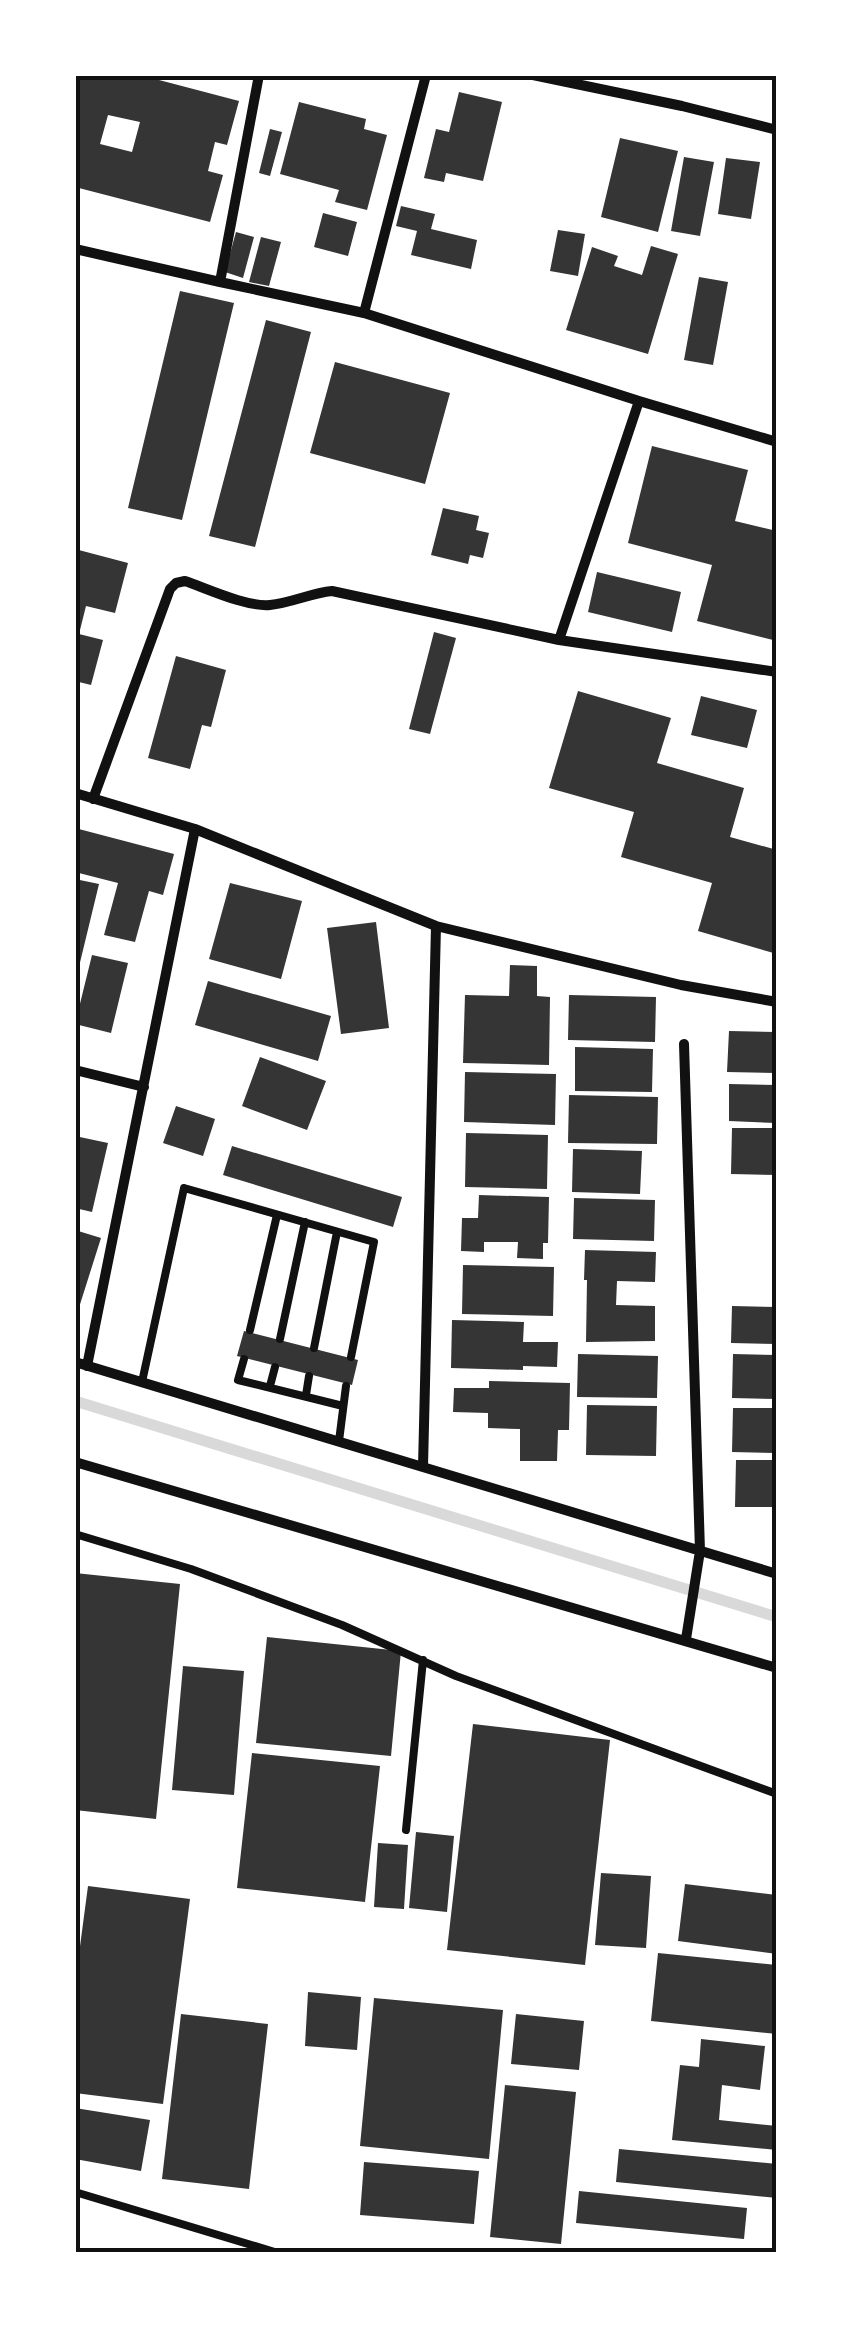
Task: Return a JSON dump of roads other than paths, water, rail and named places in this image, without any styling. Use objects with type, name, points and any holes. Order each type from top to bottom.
[{"type":"street","points":[[220,282],[259,75]]},
{"type":"street","points":[[364,313],[426,75]]},
{"type":"street","points":[[533,75],[777,130]]},
{"type":"street","points":[[75,250],[364,313],[777,442]]},
{"type":"street","points":[[559,640],[638,401]]},
{"type":"street","points":[[94,799],[170,589],[185,581],[258,605],[317,592],[350,594],[559,640],[777,672]]},
{"type":"street","points":[[75,793],[195,830],[436,926],[681,985],[777,1002]]},
{"type":"street","points":[[87,1366],[195,830]]},
{"type":"street","points":[[423,1468],[436,926]]},
{"type":"street","points":[[684,1044],[699,1554],[686,1635]]},
{"type":"street","points":[[75,1070],[144,1087]]},
{"type":"street","points":[[75,1362],[699,1554],[777,1574]]},
{"type":"street","points":[[75,1462],[686,1635],[777,1668]]},
{"type":"lane","points":[[142,1382],[184,1188],[374,1242],[351,1357]]},
{"type":"lane","points":[[250,1330],[277,1214]]},
{"type":"lane","points":[[280,1338],[305,1222]]},
{"type":"lane","points":[[314,1348],[337,1232]]},
{"type":"lane","points":[[244,1359],[238,1380],[343,1406]]},
{"type":"lane","points":[[270,1386],[274,1367]]},
{"type":"lane","points":[[306,1396],[309,1376]]},
{"type":"lane","points":[[338,1442],[346,1386]]},
{"type":"lane","points":[[75,1534],[191,1569],[342,1625],[456,1676],[777,1794]]},
{"type":"lane","points":[[406,1830],[423,1660]]},
{"type":"lane","points":[[75,2192],[278,2253]]},
{"type":"waterway","points":[[75,1401],[777,1617]]}]
